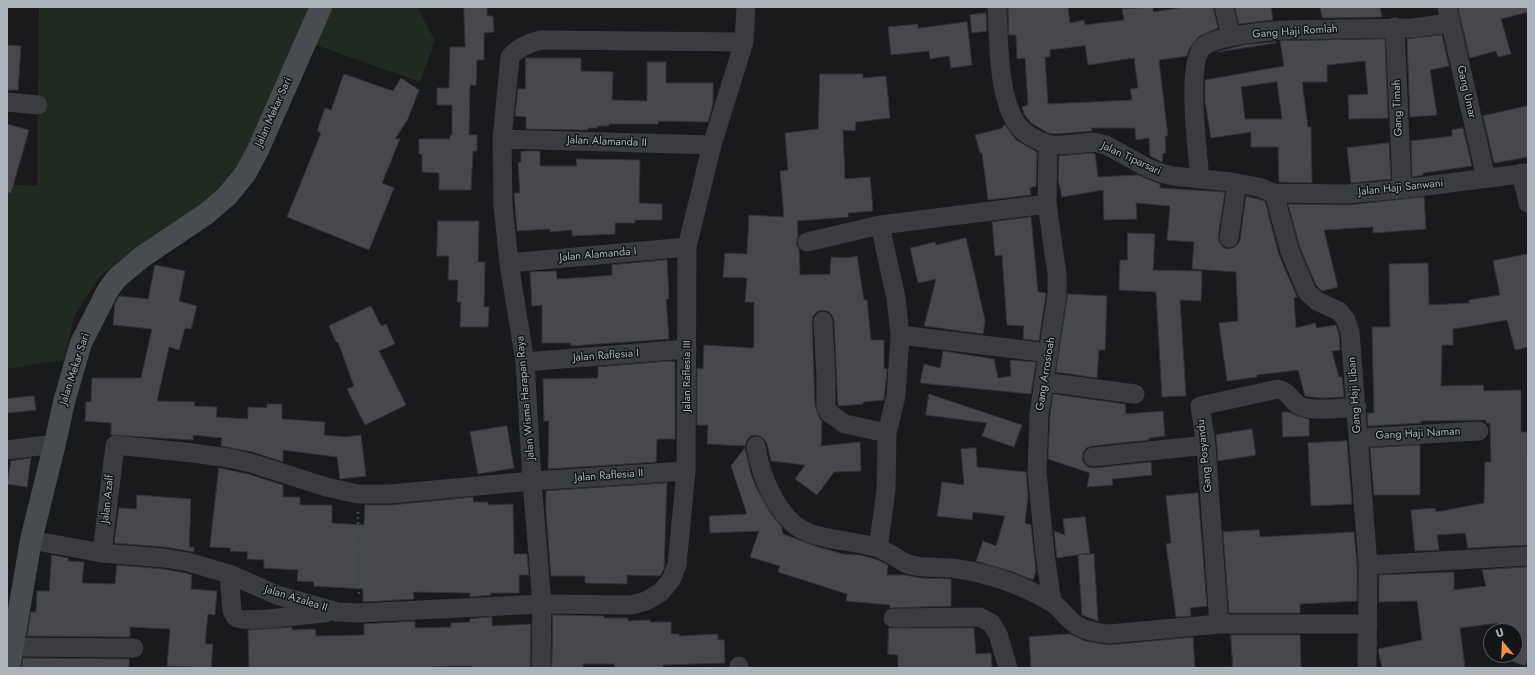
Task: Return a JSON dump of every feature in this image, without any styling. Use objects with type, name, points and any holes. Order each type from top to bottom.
[{"type":"street","name":"Jalan Mekar Sari","points":[[9,668],[31,540],[64,402],[81,342],[108,290],[117,278],[142,257],[206,214],[226,196],[245,174],[258,150],[321,7]]},
{"type":"street","name":"Jalan Raflesia III","points":[[542,604],[631,605],[646,601],[660,592],[671,580],[677,564],[686,471],[688,247],[712,146],[744,42],[746,7]]},
{"type":"street","name":"Jalan Tiparsari","points":[[996,7],[1002,83],[1010,110],[1021,130],[1048,144],[1093,142],[1106,145],[1148,168],[1173,176],[1237,183],[1274,193]]},
{"type":"street","points":[[1224,7],[1231,37]]},
{"type":"street","name":"Gang Haji Romlah","points":[[1200,179],[1193,90],[1197,59],[1204,46],[1222,38],[1282,30],[1395,27],[1413,28],[1448,15]]},
{"type":"street","name":"Gang Umar","points":[[1448,15],[1486,178]]},
{"type":"street","name":"Gang Timah","points":[[1395,27],[1402,190]]},
{"type":"street","name":"Jalan Wisma Harapan Raya","points":[[541,668],[542,604],[532,481],[525,362],[509,263],[502,206],[502,139],[510,57],[521,47],[531,42],[541,40],[744,42]]},
{"type":"street","points":[[7,102],[38,105]]},
{"type":"street","name":"Jalan Alamanda II","points":[[502,139],[712,146]]},
{"type":"street","name":"Gang Arrosioah","points":[[1048,144],[1048,204],[1057,280],[1057,294],[1040,415],[1037,472],[1045,554],[1052,603]]},
{"type":"street","points":[[1525,173],[1528,203]]},
{"type":"street","name":"Jalan Haji Sanwani","points":[[1274,193],[1347,194],[1402,190],[1525,173]]},
{"type":"street","points":[[1229,238],[1237,183]]},
{"type":"street","name":"Gang Haji Liban","points":[[1274,193],[1290,252],[1307,292],[1317,301],[1339,311],[1346,320],[1350,332],[1368,565],[1367,668]]},
{"type":"street","points":[[807,242],[880,225],[1048,204]]},
{"type":"street","points":[[878,548],[886,491],[887,433],[896,396],[900,335],[896,298],[880,225]]},
{"type":"street","name":"Jalan Alamanda I","points":[[509,263],[688,247]]},
{"type":"street","points":[[823,321],[826,406],[829,413],[845,424],[887,433]]},
{"type":"street","points":[[900,335],[1049,353]]},
{"type":"street","name":"Jalan Raflesia I","points":[[525,362],[687,350]]},
{"type":"street","points":[[1045,382],[1135,394]]},
{"type":"street","name":"Gang Posyandu","points":[[1219,624],[1206,445],[1200,406],[1278,389],[1283,390],[1296,403],[1305,407],[1356,407]]},
{"type":"street","name":"Gang Haji Naman","points":[[1358,438],[1479,431]]},
{"type":"street","points":[[7,450],[54,444]]},
{"type":"street","name":"Jalan Raflesia II","points":[[114,445],[229,458],[251,463],[326,487],[358,494],[390,494],[532,481],[686,471]]},
{"type":"street","name":"Jalan Azalf","points":[[102,553],[114,445]]},
{"type":"street","points":[[1094,457],[1206,445]]},
{"type":"street","points":[[756,446],[763,473],[774,498],[786,516],[797,527],[818,536],[878,548],[912,565],[958,568],[989,575],[1017,586],[1052,603],[1076,625],[1097,634],[1219,624],[1368,624]]},
{"type":"street","name":"Jalan Azalea II","points":[[31,540],[102,553],[164,558],[188,562],[229,574],[277,595],[337,612],[359,614],[542,604]]},
{"type":"street","points":[[1368,565],[1528,556]]},
{"type":"street","points":[[229,574],[232,610],[234,615],[238,618],[252,620],[337,612]]},
{"type":"street","points":[[894,618],[980,617],[991,623],[998,634],[1008,668]]},
{"type":"street","points":[[12,647],[134,648]]},
{"type":"path","points":[[358,494],[359,614]]},
{"type":"shaded area","points":[[39,7],[312,7],[242,163],[214,197],[100,276],[74,316],[64,360],[7,369],[7,184],[37,186]]},
{"type":"shaded area","points":[[330,7],[417,7],[435,41],[420,82],[316,45]]},
{"type":"building","points":[[464,7],[487,7],[487,16],[493,16],[494,32],[484,33],[484,60],[477,60],[476,85],[470,85],[469,135],[477,135],[477,151],[473,151],[471,190],[439,190],[439,173],[422,172],[422,154],[419,154],[419,139],[450,139],[450,135],[452,135],[452,105],[437,105],[437,88],[449,88],[450,47],[465,47]]},
{"type":"building","points":[[1008,7],[1068,7],[1070,23],[1084,20],[1085,25],[1124,20],[1122,9],[1153,7],[1153,12],[1185,7],[1213,7],[1218,28],[1198,37],[1189,49],[1187,56],[1159,60],[1168,136],[1165,136],[1166,153],[1163,153],[1162,162],[1150,156],[1149,138],[1136,140],[1135,128],[1091,128],[1092,131],[1056,134],[1048,133],[1031,123],[1024,114],[1022,107],[1028,105],[1025,58],[1017,59],[1016,35],[1009,35]],"holes":[[[1085,46],[1088,65],[1134,58],[1138,88],[1130,89],[1132,100],[1048,104],[1045,57],[1050,57],[1050,50]]]},
{"type":"building","points":[[1235,7],[1271,7],[1273,20],[1239,24]]},
{"type":"building","points":[[1320,7],[1380,7],[1382,17],[1323,18]]},
{"type":"building","points":[[1458,7],[1528,7],[1528,12],[1501,19],[1511,54],[1498,57],[1496,51],[1470,58]]},
{"type":"building","points":[[986,13],[987,31],[972,33],[970,15]]},
{"type":"building","points":[[967,22],[972,65],[951,68],[949,56],[930,59],[929,51],[891,55],[888,27],[918,24],[918,28]]},
{"type":"building","points":[[1442,35],[1449,66],[1430,70],[1437,115],[1410,117],[1407,39]]},
{"type":"building","points":[[1385,39],[1388,118],[1349,119],[1348,95],[1368,94],[1365,61],[1327,65],[1327,82],[1302,82],[1308,127],[1311,127],[1312,183],[1279,182],[1278,147],[1251,147],[1251,132],[1211,138],[1205,101],[1205,80],[1284,66],[1280,41]],"holes":[[[1277,82],[1282,119],[1245,119],[1241,87]]]},
{"type":"building","points":[[1276,43],[1217,52],[1243,45]]},
{"type":"building","points":[[7,45],[21,46],[18,90],[7,90]]},
{"type":"building","points":[[526,58],[581,58],[581,71],[613,72],[612,100],[647,101],[647,62],[666,62],[666,83],[713,83],[713,104],[708,122],[658,121],[658,124],[609,124],[609,126],[588,128],[588,130],[526,129],[526,117],[515,116],[518,89],[525,89]]},
{"type":"building","points":[[344,74],[393,91],[401,78],[419,90],[408,119],[395,139],[400,139],[382,183],[394,188],[369,250],[287,217],[321,133],[317,131],[325,108],[331,110]]},
{"type":"building","points":[[820,74],[863,74],[863,78],[886,76],[890,118],[856,122],[855,131],[843,130],[845,179],[870,177],[873,211],[848,213],[848,217],[797,221],[798,236],[796,244],[799,249],[800,275],[830,274],[831,257],[846,258],[857,256],[864,300],[867,300],[871,340],[884,340],[884,369],[887,369],[884,400],[863,402],[863,404],[838,406],[834,320],[828,311],[822,310],[813,316],[815,406],[822,422],[821,446],[860,442],[861,471],[834,472],[817,495],[795,479],[805,465],[771,461],[767,444],[760,436],[754,435],[749,437],[745,446],[707,444],[708,425],[697,425],[697,368],[703,369],[704,345],[754,347],[754,302],[745,302],[747,278],[723,277],[725,253],[747,254],[749,215],[784,217],[780,171],[788,170],[785,133],[818,129]]},
{"type":"building","points":[[1528,106],[1528,157],[1494,163],[1483,116]]},
{"type":"building","points":[[7,124],[29,130],[11,193],[7,192]]},
{"type":"building","points":[[1005,125],[1016,140],[1037,152],[1036,186],[1030,188],[1031,195],[988,200],[982,153],[980,153],[975,135],[1003,128]]},
{"type":"building","points":[[1463,128],[1472,166],[1423,173],[1423,175],[1412,177],[1411,141],[1452,136],[1452,130]]},
{"type":"building","points":[[1389,143],[1391,179],[1351,183],[1347,148]]},
{"type":"building","points":[[540,151],[540,166],[577,166],[576,159],[640,160],[639,203],[662,204],[662,220],[635,220],[635,223],[615,223],[615,234],[572,236],[572,230],[550,232],[550,229],[517,231],[514,193],[520,193],[518,163],[521,162],[521,152]]},
{"type":"building","points":[[1095,154],[1098,177],[1138,175],[1160,184],[1160,188],[1225,192],[1218,237],[1219,242],[1227,249],[1233,248],[1240,240],[1246,196],[1265,201],[1279,255],[1297,297],[1294,298],[1296,328],[1315,323],[1317,328],[1336,325],[1339,334],[1340,350],[1332,351],[1339,377],[1342,377],[1344,397],[1320,398],[1305,396],[1298,370],[1257,375],[1257,377],[1227,381],[1219,323],[1238,321],[1236,272],[1192,269],[1194,242],[1167,240],[1170,206],[1136,203],[1137,219],[1104,220],[1103,190],[1062,197],[1058,180],[1059,156]]},
{"type":"building","points":[[1424,197],[1426,229],[1373,233],[1373,227],[1324,230],[1338,287],[1322,291],[1316,285],[1300,248],[1288,204],[1348,205]]},
{"type":"building","points":[[1031,217],[1038,292],[1046,293],[1039,341],[1023,339],[1024,326],[1007,325],[1002,255],[995,256],[992,222]]},
{"type":"building","points":[[438,221],[479,221],[478,262],[485,262],[484,307],[489,307],[488,327],[460,327],[461,302],[457,302],[458,280],[448,280],[449,256],[437,256]]},
{"type":"building","points":[[1128,233],[1155,234],[1153,270],[1202,271],[1201,301],[1180,300],[1186,396],[1162,397],[1156,292],[1119,290],[1120,260],[1127,260]]},
{"type":"building","points":[[966,238],[985,320],[983,334],[924,326],[936,279],[918,283],[910,248],[935,242],[936,245]]},
{"type":"building","points":[[1528,254],[1528,347],[1515,350],[1507,320],[1453,329],[1453,345],[1442,345],[1441,386],[1483,385],[1484,391],[1521,390],[1521,432],[1527,432],[1528,545],[1468,548],[1465,533],[1437,535],[1439,550],[1415,551],[1411,510],[1435,508],[1436,512],[1484,503],[1485,462],[1491,462],[1490,423],[1486,423],[1486,420],[1421,421],[1421,423],[1368,426],[1367,413],[1374,413],[1372,327],[1390,327],[1389,264],[1428,263],[1429,305],[1469,303],[1469,300],[1500,295],[1493,261]]},
{"type":"building","points":[[667,260],[669,299],[666,299],[669,339],[571,346],[571,343],[542,343],[542,305],[532,306],[530,272],[556,271],[557,279],[590,277],[612,275],[612,265]]},
{"type":"building","points":[[155,265],[185,271],[179,301],[197,306],[191,329],[185,328],[179,350],[169,347],[157,401],[195,402],[194,406],[217,407],[216,417],[248,419],[248,407],[267,408],[267,404],[282,404],[282,419],[325,422],[324,435],[345,437],[361,435],[366,476],[340,479],[337,457],[283,450],[283,462],[253,452],[221,446],[222,438],[193,435],[193,440],[111,435],[111,423],[85,421],[86,402],[91,402],[92,378],[141,378],[152,329],[113,325],[115,304],[119,296],[148,299]]},
{"type":"building","points":[[1068,294],[1107,296],[1105,350],[1099,350],[1097,378],[1056,372]]},
{"type":"building","points":[[371,306],[381,326],[386,324],[395,344],[379,351],[406,405],[365,425],[347,389],[354,386],[338,342],[336,342],[329,326]]},
{"type":"building","points":[[943,351],[994,359],[998,378],[1011,376],[1010,360],[1036,362],[1031,394],[920,383],[924,364],[940,368]]},
{"type":"building","points":[[670,361],[675,362],[675,439],[657,439],[656,462],[548,469],[549,421],[544,421],[543,379],[598,378],[598,367]]},
{"type":"building","points":[[929,394],[1022,425],[1014,447],[982,436],[987,423],[926,415]]},
{"type":"building","points":[[1053,394],[1125,404],[1126,414],[1163,411],[1165,436],[1149,438],[1149,440],[1092,446],[1086,448],[1083,453],[1082,459],[1084,463],[1088,467],[1094,468],[1151,462],[1152,475],[1112,479],[1113,485],[1087,487],[1090,473],[1048,459],[1050,416]]},
{"type":"building","points":[[34,396],[36,410],[7,413],[7,399]]},
{"type":"building","points":[[1282,412],[1289,412],[1309,419],[1309,436],[1283,437]]},
{"type":"building","points":[[507,426],[514,468],[478,474],[470,432]]},
{"type":"building","points":[[1252,429],[1256,455],[1218,461],[1216,435]]},
{"type":"building","points":[[1347,441],[1352,504],[1311,506],[1308,443]]},
{"type":"building","points":[[1420,445],[1420,495],[1374,495],[1370,448]]},
{"type":"building","points":[[745,448],[751,474],[757,489],[771,514],[781,526],[783,534],[815,546],[843,554],[860,555],[878,560],[888,565],[887,575],[951,579],[951,606],[890,608],[890,605],[846,601],[847,594],[778,572],[780,566],[750,557],[759,531],[710,533],[709,516],[747,514],[731,466]]},
{"type":"building","points":[[976,448],[977,467],[1026,472],[1028,496],[1025,523],[1031,525],[1036,571],[1033,580],[1010,571],[976,561],[983,541],[996,546],[1005,516],[973,512],[972,520],[937,516],[942,482],[964,485],[961,449]]},
{"type":"building","points":[[31,458],[27,487],[7,484],[11,461]]},
{"type":"building","points":[[219,468],[248,474],[283,485],[283,497],[300,497],[300,505],[332,505],[332,523],[364,525],[365,505],[391,505],[473,497],[473,502],[488,502],[488,505],[513,504],[514,554],[527,554],[529,575],[519,575],[519,593],[491,593],[491,595],[470,597],[470,593],[413,592],[414,599],[363,602],[363,589],[314,586],[314,582],[297,581],[298,570],[264,568],[264,560],[247,559],[248,552],[230,551],[231,548],[210,547]]},
{"type":"building","points":[[667,483],[664,569],[660,576],[627,575],[627,584],[585,583],[585,576],[551,576],[546,512],[546,491]]},
{"type":"building","points":[[1198,493],[1207,606],[1190,608],[1191,616],[1176,617],[1166,544],[1171,543],[1166,496]]},
{"type":"building","points":[[137,495],[191,499],[189,547],[194,547],[194,552],[165,547],[114,543],[119,508],[136,509]]},
{"type":"building","points":[[1085,517],[1090,553],[1057,558],[1054,531],[1065,535],[1063,519]]},
{"type":"building","points":[[1259,530],[1260,537],[1354,532],[1357,565],[1357,601],[1300,604],[1300,613],[1229,613],[1223,532]]},
{"type":"building","points":[[1094,554],[1098,621],[1082,615],[1078,555]]},
{"type":"building","points":[[52,555],[68,558],[68,561],[84,562],[82,583],[115,584],[117,565],[163,569],[186,573],[192,575],[191,589],[217,591],[215,615],[208,614],[205,644],[213,644],[211,668],[167,666],[170,629],[130,627],[130,637],[27,636],[31,612],[36,612],[37,591],[49,591]]},
{"type":"building","points":[[1528,567],[1528,657],[1525,666],[1517,663],[1523,663],[1523,623],[1483,623],[1483,625],[1460,628],[1465,668],[1382,668],[1378,649],[1422,640],[1417,601],[1379,602],[1379,575],[1454,572],[1454,590],[1486,586],[1482,570]]},
{"type":"building","points":[[553,615],[604,616],[604,618],[628,618],[628,621],[650,620],[650,622],[671,622],[671,634],[679,634],[679,636],[718,634],[718,640],[724,640],[725,663],[663,665],[663,668],[615,668],[614,664],[583,664],[583,668],[552,668]]},
{"type":"building","points":[[492,617],[492,626],[531,624],[530,668],[472,668],[472,666],[451,666],[417,668],[249,668],[248,630],[292,627],[292,630],[315,629],[316,636],[364,635],[364,624],[415,621],[415,628],[451,627],[451,623],[470,622],[470,619]]},
{"type":"building","points":[[889,628],[974,628],[976,654],[991,653],[992,668],[898,668],[898,655],[888,654]]},
{"type":"building","points":[[1070,634],[1085,641],[1109,645],[1193,637],[1195,668],[1031,668],[1029,637]]},
{"type":"building","points":[[1231,635],[1300,635],[1301,668],[1233,668]]},
{"type":"building","points":[[23,658],[129,659],[129,668],[22,668]]}]
